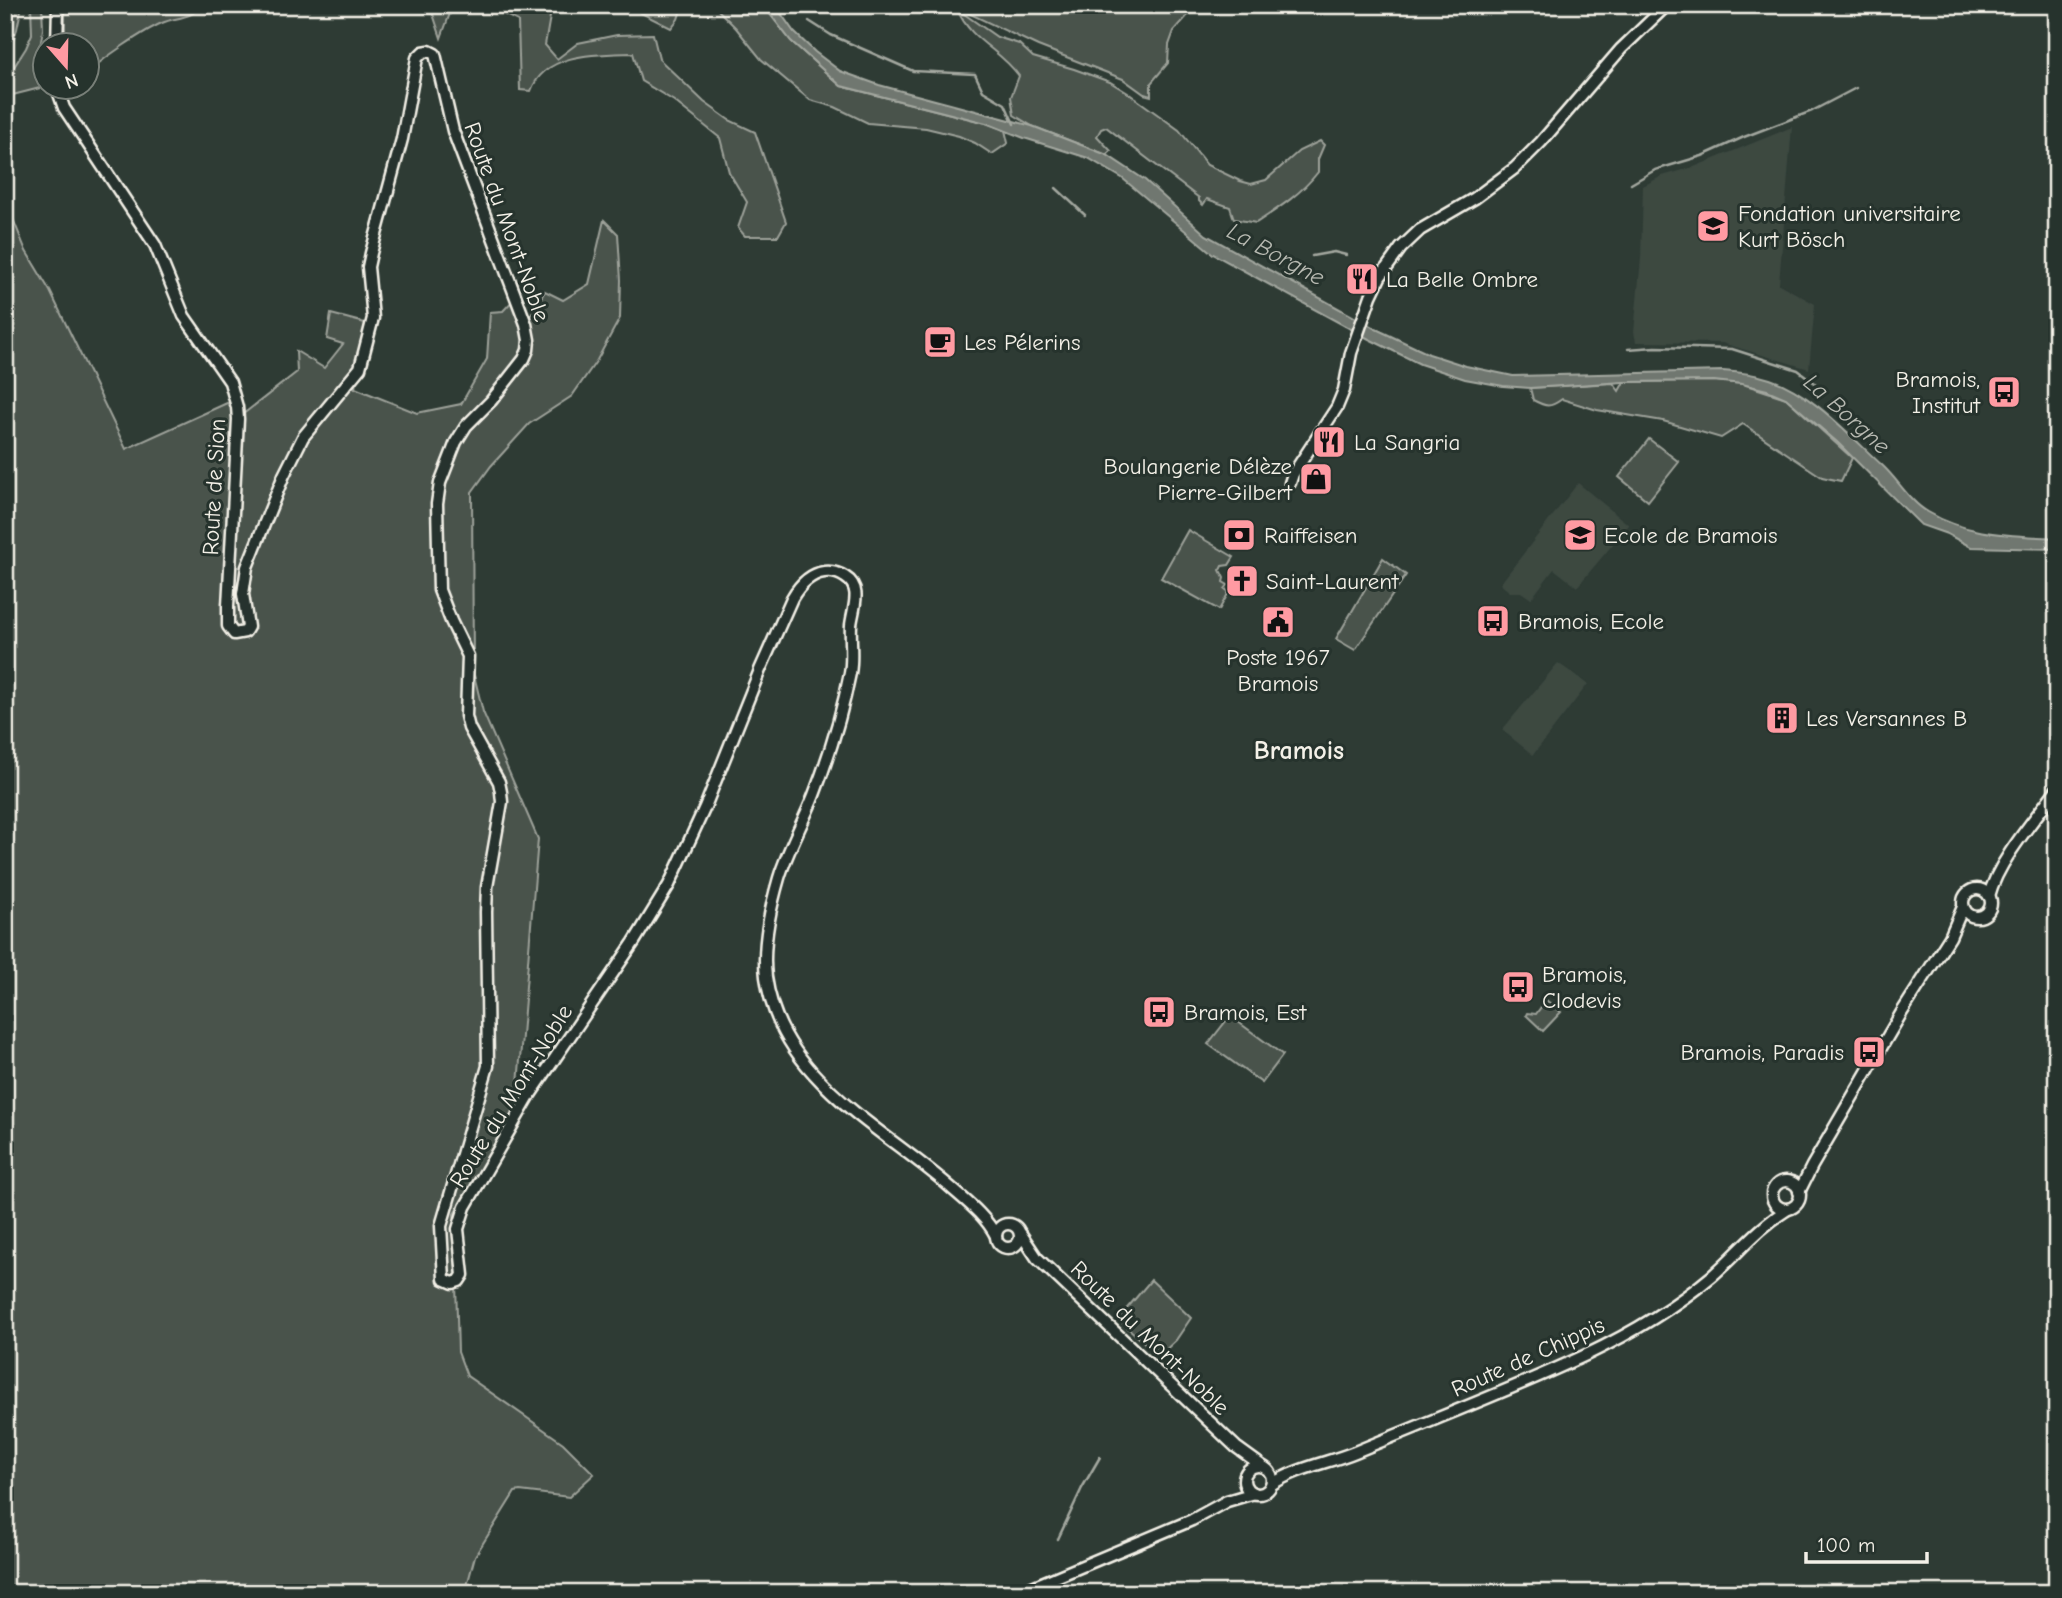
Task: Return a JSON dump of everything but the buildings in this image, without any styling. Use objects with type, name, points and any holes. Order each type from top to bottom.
[{"type":"street","points":[[57,32],[58,5]]},
{"type":"street","points":[[1290,483],[1293,474],[1337,407],[1355,341],[1380,277],[1408,239],[1475,198],[1515,168],[1541,142],[1621,49],[1667,5]]},
{"type":"street","name":"Route du Mont-Noble","points":[[284,475],[303,437],[360,368],[373,318],[369,284],[370,253],[402,139],[417,58],[423,52],[429,51],[435,54],[438,62],[453,131],[530,340],[524,359],[456,442],[440,482],[437,504],[439,590],[468,656],[466,716],[469,728],[499,782],[502,802],[487,900],[488,1066],[441,1226],[440,1249],[444,1279],[453,1283],[459,1281],[463,1275],[458,1229],[465,1207],[530,1095],[634,942],[680,864],[792,598],[806,582],[824,572],[842,575],[854,588],[856,599],[850,671],[821,773],[787,855],[775,895],[765,952],[769,996],[788,1040],[825,1086],[984,1216],[996,1236]]},
{"type":"street","name":"Route de Sion","points":[[62,102],[155,245],[184,316],[225,372],[235,394],[238,419],[228,606],[228,626],[234,634],[245,632],[248,627],[243,594],[247,567],[284,475]]},
{"type":"street","points":[[1939,955],[1963,927],[1989,910],[1992,886],[2010,855],[2057,789]]},
{"type":"street","points":[[1812,1167],[1790,1182],[1781,1183],[1775,1188],[1774,1201],[1780,1208],[1788,1209],[1798,1203],[1799,1192],[1812,1167],[1902,1012],[1939,955],[1963,907],[1964,895],[1994,873],[2010,855]]},
{"type":"street","points":[[1975,889],[1985,891],[1989,897]]},
{"type":"street","points":[[1963,907],[1969,915],[1977,917]]},
{"type":"street","points":[[1790,1182],[1796,1185],[1799,1192]]},
{"type":"street","name":"Route de Chippis","points":[[1744,1245],[1764,1220],[1774,1201]]},
{"type":"street","name":"Route de Chippis","points":[[1271,1485],[1511,1387],[1609,1343],[1683,1298],[1788,1209]]},
{"type":"street","name":"Route du Mont-Noble","points":[[984,1216],[1004,1224]]},
{"type":"street","points":[[1004,1224],[1015,1225],[1021,1234],[1018,1243],[1011,1248],[1001,1245],[996,1236],[997,1230],[1004,1224]]},
{"type":"street","name":"Route du Mont-Noble","points":[[1021,1234],[1037,1258],[1236,1447],[1266,1469]]},
{"type":"street","name":"Route du Mont-Noble","points":[[1011,1248],[1037,1258]]},
{"type":"street","name":"Route du Mont-Noble","points":[[1236,1447],[1245,1477]]},
{"type":"street","points":[[1018,1593],[1192,1520],[1227,1501],[1265,1492],[1271,1485],[1272,1476],[1266,1469],[1254,1467],[1227,1501]]},
{"type":"street","name":"Route de Chippis","points":[[1266,1469],[1307,1469]]},
{"type":"street","points":[[1245,1477],[1246,1487],[1254,1493]]},
{"type":"shaded area","points":[[5,5],[22,5],[5,64]]},
{"type":"shaded area","points":[[31,5],[42,5],[43,32],[32,34]]},
{"type":"shaded area","points":[[65,5],[202,5],[189,15],[162,23],[145,32],[102,61],[102,32],[65,32]]},
{"type":"shaded area","points":[[415,5],[453,5],[441,38],[433,14],[417,11]]},
{"type":"shaded area","points":[[500,5],[552,5],[545,45],[557,59],[578,43],[617,35],[653,34],[659,59],[704,102],[729,120],[755,132],[786,222],[778,236],[745,236],[738,228],[747,202],[729,172],[720,138],[674,101],[641,81],[633,53],[589,55],[560,62],[538,78],[531,91],[520,90],[518,21],[499,12]]},
{"type":"shaded area","points":[[634,5],[682,7],[671,28],[639,12]]},
{"type":"shaded area","points":[[713,5],[763,5],[791,41],[841,86],[986,123],[1005,130],[1008,143],[992,154],[959,136],[926,128],[868,123],[835,107],[810,100],[761,59]]},
{"type":"shaded area","points":[[763,5],[775,5],[794,32],[840,71],[879,85],[1032,126],[1107,155],[1145,180],[1206,235],[1376,329],[1429,354],[1466,366],[1513,376],[1723,371],[1770,379],[1802,395],[1831,417],[1883,466],[1915,503],[1928,512],[1943,520],[1975,530],[2057,538],[2057,549],[1971,547],[1947,534],[1921,525],[1837,442],[1786,398],[1767,390],[1714,381],[1624,382],[1530,388],[1503,386],[1465,379],[1420,364],[1213,254],[1122,178],[1088,158],[986,123],[841,86],[791,41]]},
{"type":"shaded area","points":[[958,5],[1197,5],[1174,31],[1169,45],[1168,63],[1151,83],[1151,96],[1123,79],[1038,46],[966,12]]},
{"type":"shaded area","points":[[957,9],[997,37],[1019,44],[1033,57],[1110,82],[1179,130],[1207,165],[1240,181],[1251,184],[1266,180],[1299,151],[1320,141],[1324,145],[1318,159],[1318,172],[1297,194],[1256,223],[1234,219],[1230,207],[1207,199],[1203,205],[1199,198],[1106,127],[1101,129],[1097,136],[1111,151],[1107,155],[1032,126],[1014,115],[1011,97],[1019,76],[970,30]]},
{"type":"shaded area","points":[[32,34],[32,90],[5,97],[5,81]]},
{"type":"shaded area","name":"Fondation universitaire Kurt Bösch","points":[[1792,127],[1779,284],[1815,304],[1809,369],[1722,343],[1636,342],[1634,332],[1641,258],[1643,186],[1662,176],[1694,167]]},
{"type":"shaded area","points":[[5,199],[26,251],[50,291],[126,449],[227,403],[242,415],[297,372],[296,351],[324,368],[343,344],[327,339],[331,314],[365,323],[355,388],[417,413],[461,404],[487,359],[490,312],[503,311],[516,297],[526,323],[545,291],[563,300],[589,284],[604,220],[618,234],[620,318],[597,360],[572,396],[529,424],[491,466],[472,492],[473,671],[483,712],[538,839],[516,1109],[454,1214],[458,1352],[467,1376],[563,1443],[594,1474],[569,1497],[515,1492],[475,1556],[465,1593],[5,1593]]},
{"type":"shaded area","points":[[1714,381],[1743,384],[1786,398],[1852,458],[1841,481],[1822,477],[1743,424],[1721,438],[1663,421],[1597,410],[1562,399],[1545,405],[1533,400],[1530,388],[1613,383],[1619,391],[1624,382]]},
{"type":"shaded area","points":[[1649,439],[1679,462],[1648,501],[1619,477]]},
{"type":"shaded area","name":"Ecole de Bramois","points":[[1578,483],[1629,525],[1577,587],[1554,569],[1531,599],[1521,592],[1510,592],[1500,584]]},
{"type":"shaded area","points":[[1188,530],[1234,557],[1229,565],[1222,566],[1220,570],[1223,582],[1228,585],[1225,589],[1229,592],[1219,610],[1161,578]]},
{"type":"shaded area","points":[[1383,558],[1406,575],[1355,650],[1336,639]]},
{"type":"shaded area","points":[[1558,663],[1588,684],[1533,755],[1502,730]]},
{"type":"shaded area","points":[[1546,1000],[1561,1012],[1543,1031],[1526,1015],[1536,1014]]},
{"type":"shaded area","points":[[1230,1016],[1283,1055],[1262,1083],[1208,1044]]},
{"type":"shaded area","points":[[1151,1280],[1191,1318],[1176,1340],[1159,1356],[1118,1319]]},
{"type":"waterway","points":[[809,21],[831,35],[913,71],[975,74],[983,91],[1005,104],[1014,124]]},
{"type":"waterway","points":[[1631,184],[1655,170],[1702,156],[1812,111],[1856,88]]},
{"type":"waterway","points":[[1056,188],[1085,215]]},
{"type":"waterway","name":"La Borgne","points":[[1312,256],[1334,252],[1346,255]]},
{"type":"waterway","name":"La Borgne","points":[[1628,349],[1732,349],[1798,370],[1815,383]]},
{"type":"waterway","points":[[1058,1539],[1100,1457]]},
{"type":"place","name":"Fondation universitaire Kurt Bösch","points":[[1713,226]]},
{"type":"place","name":"La Belle Ombre","points":[[1362,279]]},
{"type":"place","name":"Les Pélerins","points":[[940,342]]},
{"type":"place","name":"Bramois, Institut","points":[[2004,392]]},
{"type":"place","name":"La Sangria","points":[[1329,442]]},
{"type":"place","name":"Boulangerie Délèze Pierre-Gilbert","points":[[1316,479]]},
{"type":"place","name":"Raiffeisen","points":[[1239,535]]},
{"type":"place","name":"Ecole de Bramois","points":[[1580,535]]},
{"type":"place","name":"Saint-Laurent","points":[[1242,581]]},
{"type":"place","name":"Bramois, Ecole","points":[[1493,621]]},
{"type":"place","name":"Poste 1967 Bramois","points":[[1278,622]]},
{"type":"place","name":"Les Versannes B","points":[[1782,718]]},
{"type":"place","name":"Bramois, Clodevis","points":[[1518,987]]},
{"type":"place","name":"Bramois, Est","points":[[1159,1012]]},
{"type":"place","name":"Bramois, Paradis","points":[[1869,1052]]},
{"type":"district","name":"Bramois","points":[[1299,751]]}]
